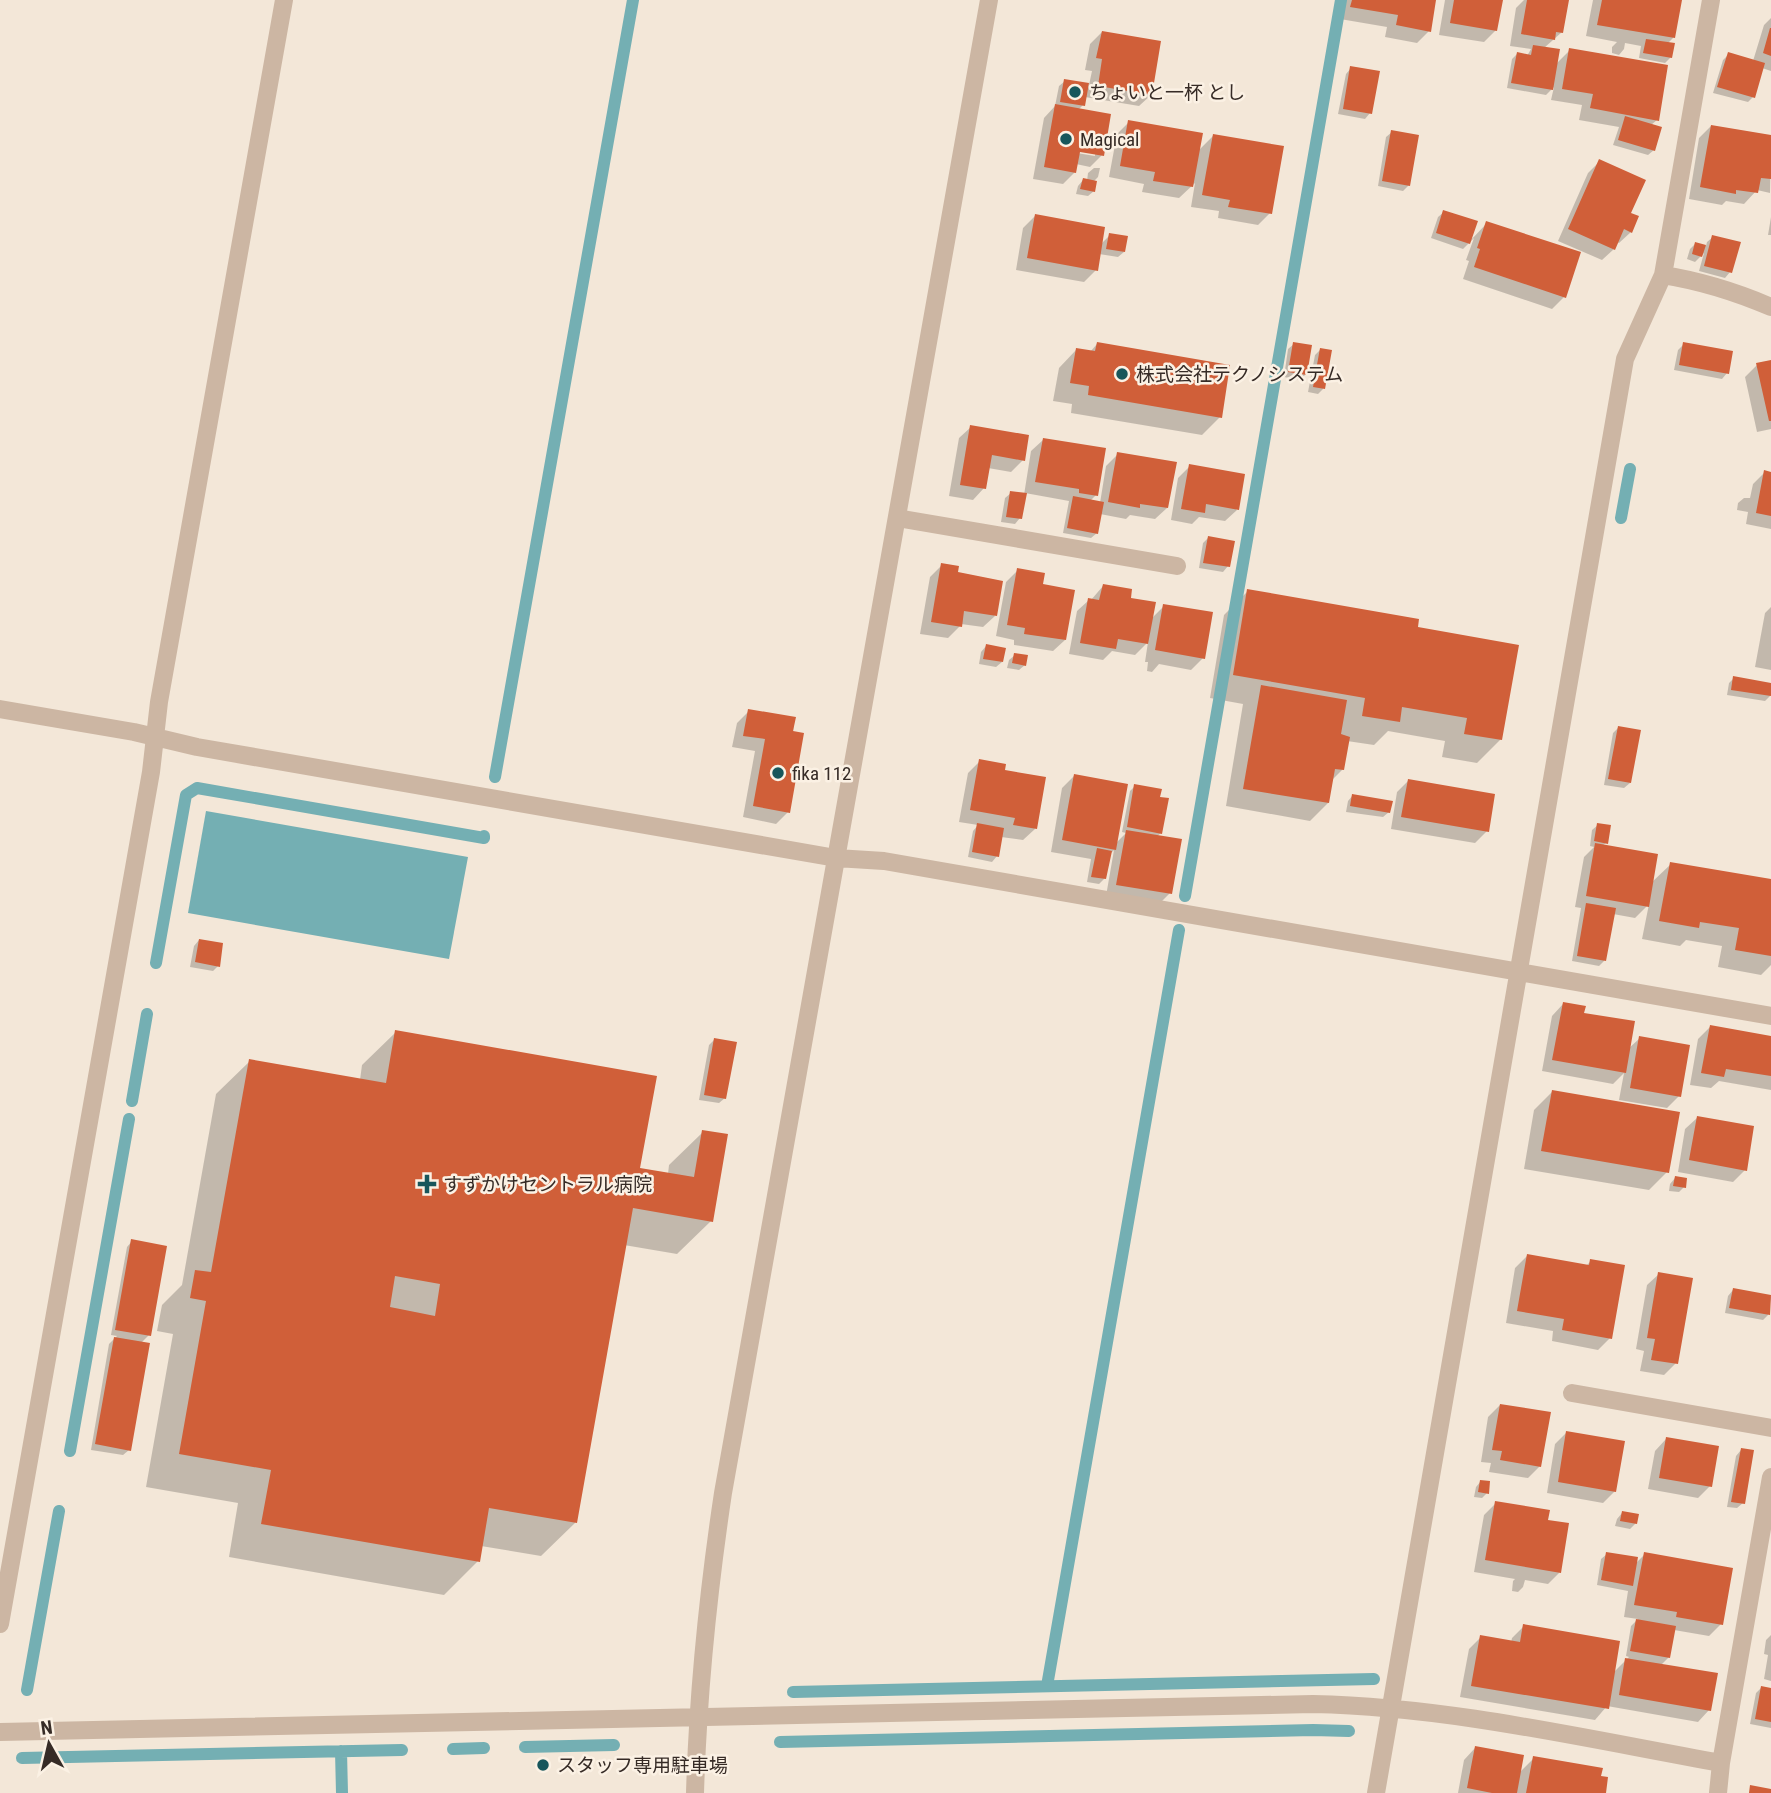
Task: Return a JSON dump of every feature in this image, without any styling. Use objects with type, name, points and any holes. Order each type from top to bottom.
[{"type":"street","points":[[0,1624],[151,772],[159,702],[284,0]]},
{"type":"street","points":[[695,1793],[698,1717],[709,1593],[723,1493],[989,0]]},
{"type":"street","points":[[1376,1793],[1625,359],[1663,275],[1712,0]]},
{"type":"street","points":[[1663,275],[1733,291],[1771,307]]},
{"type":"street","points":[[897,518],[1177,566]]},
{"type":"street","points":[[0,709],[197,747],[836,858],[884,861],[1771,1016]]},
{"type":"street","points":[[1572,1393],[1771,1427]]},
{"type":"street","points":[[1718,1793],[1771,1476]]},
{"type":"street","points":[[0,1732],[1313,1704],[1390,1707],[1459,1716],[1721,1763]]},
{"type":"water","points":[[206,811],[468,857],[449,959],[188,913]]},
{"type":"building","points":[[1352,0],[1436,0],[1431,32],[1396,25],[1398,15],[1350,7]]},
{"type":"building","points":[[1454,0],[1503,0],[1497,31],[1450,23]]},
{"type":"building","points":[[1527,0],[1569,0],[1563,33],[1556,32],[1555,40],[1521,34]]},
{"type":"building","points":[[1602,0],[1682,0],[1675,38],[1597,25]]},
{"type":"building","points":[[1771,28],[1771,56],[1763,53]]},
{"type":"building","points":[[1102,31],[1161,41],[1152,95],[1098,86],[1102,59],[1096,58]]},
{"type":"building","points":[[1646,39],[1675,43],[1672,58],[1643,53]]},
{"type":"building","points":[[1533,45],[1560,49],[1553,90],[1511,83],[1517,52],[1531,55]]},
{"type":"building","points":[[1569,48],[1668,65],[1659,121],[1590,108],[1593,94],[1562,89]]},
{"type":"building","points":[[1728,52],[1765,63],[1755,98],[1717,87]]},
{"type":"building","points":[[1350,66],[1380,71],[1372,114],[1343,109]]},
{"type":"building","name":"ちょいと一杯 とし","points":[[1064,79],[1089,83],[1085,106],[1060,102]]},
{"type":"building","points":[[1055,104],[1111,114],[1104,156],[1080,152],[1076,173],[1044,167]]},
{"type":"building","points":[[1625,116],[1662,127],[1655,151],[1618,140]]},
{"type":"building","points":[[1128,120],[1203,133],[1193,187],[1153,181],[1155,172],[1120,166]]},
{"type":"building","points":[[1711,125],[1771,135],[1771,179],[1761,178],[1758,193],[1736,190],[1736,194],[1700,187]]},
{"type":"building","points":[[1391,130],[1419,135],[1410,186],[1382,181]]},
{"type":"building","points":[[1213,134],[1284,146],[1272,214],[1228,207],[1230,200],[1202,195]]},
{"type":"building","points":[[1599,159],[1646,180],[1631,213],[1639,216],[1632,233],[1624,229],[1615,250],[1568,229]]},
{"type":"building","points":[[1083,178],[1097,181],[1095,192],[1080,189]]},
{"type":"building","points":[[1443,210],[1478,221],[1470,244],[1436,233]]},
{"type":"building","points":[[1035,214],[1105,227],[1098,271],[1027,258]]},
{"type":"building","points":[[1486,221],[1581,252],[1566,298],[1474,267]]},
{"type":"building","points":[[1109,233],[1128,236],[1125,252],[1106,249]]},
{"type":"building","points":[[1712,235],[1741,242],[1732,273],[1704,266]]},
{"type":"building","points":[[1695,242],[1706,245],[1702,257],[1692,254]]},
{"type":"building","points":[[1097,342],[1230,365],[1222,418],[1088,395],[1089,386],[1070,383],[1076,348],[1095,351]]},
{"type":"building","points":[[1293,342],[1312,345],[1307,375],[1288,372]]},
{"type":"building","points":[[1683,342],[1733,351],[1729,374],[1679,365]]},
{"type":"building","points":[[1320,348],[1332,350],[1325,389],[1313,387]]},
{"type":"building","points":[[1771,360],[1771,421],[1769,421],[1756,363]]},
{"type":"building","points":[[970,425],[1029,435],[1025,461],[992,455],[986,489],[960,485]]},
{"type":"building","points":[[1043,438],[1106,448],[1098,496],[1079,493],[1079,489],[1035,482]]},
{"type":"building","points":[[1117,452],[1177,462],[1168,508],[1140,504],[1140,508],[1108,502]]},
{"type":"building","points":[[1189,464],[1245,474],[1239,510],[1206,504],[1205,513],[1181,509]]},
{"type":"building","points":[[1764,470],[1771,472],[1771,516],[1756,513]]},
{"type":"building","points":[[1010,491],[1027,493],[1022,519],[1006,517]]},
{"type":"building","points":[[1073,496],[1104,502],[1098,534],[1067,528]]},
{"type":"building","points":[[1208,536],[1235,541],[1230,567],[1203,563]]},
{"type":"building","points":[[941,563],[959,566],[958,572],[1003,581],[997,616],[964,611],[962,627],[931,622]]},
{"type":"building","points":[[1017,568],[1045,573],[1043,584],[1075,590],[1066,640],[1024,634],[1025,628],[1007,625]]},
{"type":"building","points":[[1103,584],[1132,589],[1131,598],[1156,602],[1148,644],[1118,639],[1116,649],[1080,643],[1088,598],[1099,600]]},
{"type":"building","points":[[1247,589],[1419,619],[1418,627],[1519,645],[1502,740],[1464,734],[1467,718],[1402,707],[1400,722],[1362,716],[1365,698],[1233,675]]},
{"type":"building","points":[[1163,604],[1213,612],[1205,659],[1155,650]]},
{"type":"building","points":[[986,644],[1006,648],[1003,662],[983,659]]},
{"type":"building","points":[[1014,653],[1028,655],[1026,666],[1012,663]]},
{"type":"building","points":[[1733,676],[1771,683],[1771,696],[1731,690]]},
{"type":"building","points":[[1261,685],[1347,700],[1341,734],[1350,737],[1344,770],[1335,769],[1329,803],[1243,789]]},
{"type":"building","name":"fika 112","points":[[748,709],[796,717],[793,731],[804,733],[790,813],[753,806],[765,739],[743,736]]},
{"type":"building","points":[[1618,726],[1641,730],[1631,783],[1608,779]]},
{"type":"building","points":[[979,759],[1006,764],[1005,770],[1046,777],[1037,829],[1013,825],[1015,818],[970,810]]},
{"type":"building","points":[[1074,774],[1128,784],[1116,850],[1062,840]]},
{"type":"building","points":[[1408,779],[1495,794],[1489,832],[1401,817]]},
{"type":"building","points":[[1134,784],[1162,789],[1160,797],[1169,798],[1162,834],[1127,827]]},
{"type":"building","points":[[1352,794],[1393,801],[1390,813],[1350,806]]},
{"type":"building","points":[[977,823],[1004,828],[999,857],[972,852]]},
{"type":"building","points":[[1597,823],[1611,825],[1608,844],[1594,841]]},
{"type":"building","points":[[1126,830],[1182,839],[1172,894],[1116,885]]},
{"type":"building","points":[[1595,843],[1658,854],[1649,907],[1586,896]]},
{"type":"building","points":[[1097,848],[1112,851],[1106,879],[1091,877]]},
{"type":"building","points":[[1670,862],[1771,879],[1771,956],[1735,950],[1739,928],[1700,922],[1699,928],[1659,921]]},
{"type":"building","points":[[1586,903],[1616,908],[1606,961],[1577,956]]},
{"type":"building","points":[[199,939],[223,943],[220,967],[195,962]]},
{"type":"building","points":[[1563,1002],[1586,1006],[1584,1013],[1635,1021],[1626,1073],[1552,1060]]},
{"type":"building","points":[[1710,1025],[1771,1036],[1771,1076],[1726,1069],[1724,1077],[1701,1073]]},
{"type":"building","points":[[395,1030],[657,1076],[640,1168],[694,1177],[702,1130],[728,1134],[713,1222],[633,1208],[577,1523],[489,1508],[480,1562],[261,1524],[271,1470],[179,1454],[206,1301],[190,1298],[195,1270],[211,1272],[249,1059],[386,1083]],"holes":[[[395,1276],[440,1284],[435,1316],[390,1307]]]},
{"type":"building","points":[[1639,1036],[1690,1045],[1681,1097],[1630,1088]]},
{"type":"building","points":[[714,1038],[737,1042],[726,1099],[704,1095]]},
{"type":"building","points":[[1552,1090],[1680,1112],[1669,1173],[1541,1151]]},
{"type":"building","points":[[1697,1116],[1754,1126],[1747,1171],[1689,1160]]},
{"type":"building","points":[[1675,1176],[1687,1178],[1686,1188],[1673,1186]]},
{"type":"building","points":[[131,1239],[167,1246],[151,1336],[115,1330]]},
{"type":"building","points":[[1527,1254],[1589,1265],[1590,1259],[1625,1265],[1612,1339],[1562,1330],[1564,1319],[1517,1311]]},
{"type":"building","points":[[1658,1272],[1693,1278],[1678,1364],[1651,1360],[1655,1339],[1647,1338]]},
{"type":"building","points":[[1733,1288],[1771,1295],[1770,1315],[1729,1308]]},
{"type":"building","points":[[114,1337],[150,1343],[131,1451],[95,1444]]},
{"type":"building","points":[[1500,1404],[1551,1412],[1541,1467],[1500,1460],[1502,1451],[1492,1450]]},
{"type":"building","points":[[1566,1431],[1625,1441],[1616,1492],[1558,1482]]},
{"type":"building","points":[[1666,1437],[1719,1446],[1712,1487],[1659,1478]]},
{"type":"building","points":[[1741,1448],[1754,1450],[1745,1504],[1731,1502]]},
{"type":"building","points":[[1480,1480],[1490,1481],[1489,1494],[1478,1492]]},
{"type":"building","points":[[1495,1501],[1550,1510],[1548,1520],[1569,1523],[1561,1573],[1485,1560]]},
{"type":"building","points":[[1622,1511],[1639,1514],[1637,1524],[1620,1521]]},
{"type":"building","points":[[1606,1552],[1638,1557],[1633,1586],[1601,1580]]},
{"type":"building","points":[[1644,1552],[1733,1568],[1723,1625],[1676,1617],[1677,1612],[1634,1605]]},
{"type":"building","points":[[1636,1619],[1676,1626],[1670,1658],[1630,1651]]},
{"type":"building","points":[[1523,1624],[1620,1641],[1609,1709],[1471,1686],[1480,1635],[1520,1642]]},
{"type":"building","points":[[1625,1658],[1718,1673],[1711,1711],[1619,1695]]},
{"type":"building","points":[[1761,1686],[1771,1688],[1771,1722],[1755,1719]]},
{"type":"building","points":[[1475,1746],[1524,1755],[1517,1793],[1492,1793],[1467,1788]]},
{"type":"building","points":[[1533,1756],[1603,1768],[1601,1776],[1608,1777],[1606,1793],[1526,1793]]},
{"type":"building","points":[[1750,1785],[1771,1789],[1771,1793],[1749,1793]]},
{"type":"waterway","points":[[495,777],[633,0]]},
{"type":"waterway","points":[[1185,896],[1341,0]]},
{"type":"waterway","points":[[1621,518],[1630,469]]},
{"type":"waterway","points":[[156,963],[186,795],[197,788],[484,836]]},
{"type":"waterway","points":[[1047,1686],[1179,930]]},
{"type":"waterway","points":[[132,1101],[147,1014]]},
{"type":"waterway","points":[[70,1451],[129,1119]]},
{"type":"waterway","points":[[27,1690],[59,1511]]},
{"type":"waterway","points":[[793,1692],[1374,1679]]},
{"type":"waterway","points":[[780,1742],[1349,1731]]},
{"type":"waterway","points":[[525,1747],[614,1745]]},
{"type":"waterway","points":[[453,1749],[484,1748]]},
{"type":"waterway","points":[[22,1758],[402,1750]]},
{"type":"waterway","points":[[341,1751],[342,1793]]},
{"type":"place","name":"ちょいと一杯 とし","points":[[1075,92]]},
{"type":"place","name":"Magical","points":[[1066,139]]},
{"type":"place","name":"株式会社テクノシステム","points":[[1122,374]]},
{"type":"place","name":"fika 112","points":[[778,773]]},
{"type":"place","name":"すずかけセントラル病院","points":[[427,1184]]},
{"type":"place","name":"スタッフ専用駐車場","points":[[543,1765]]}]
